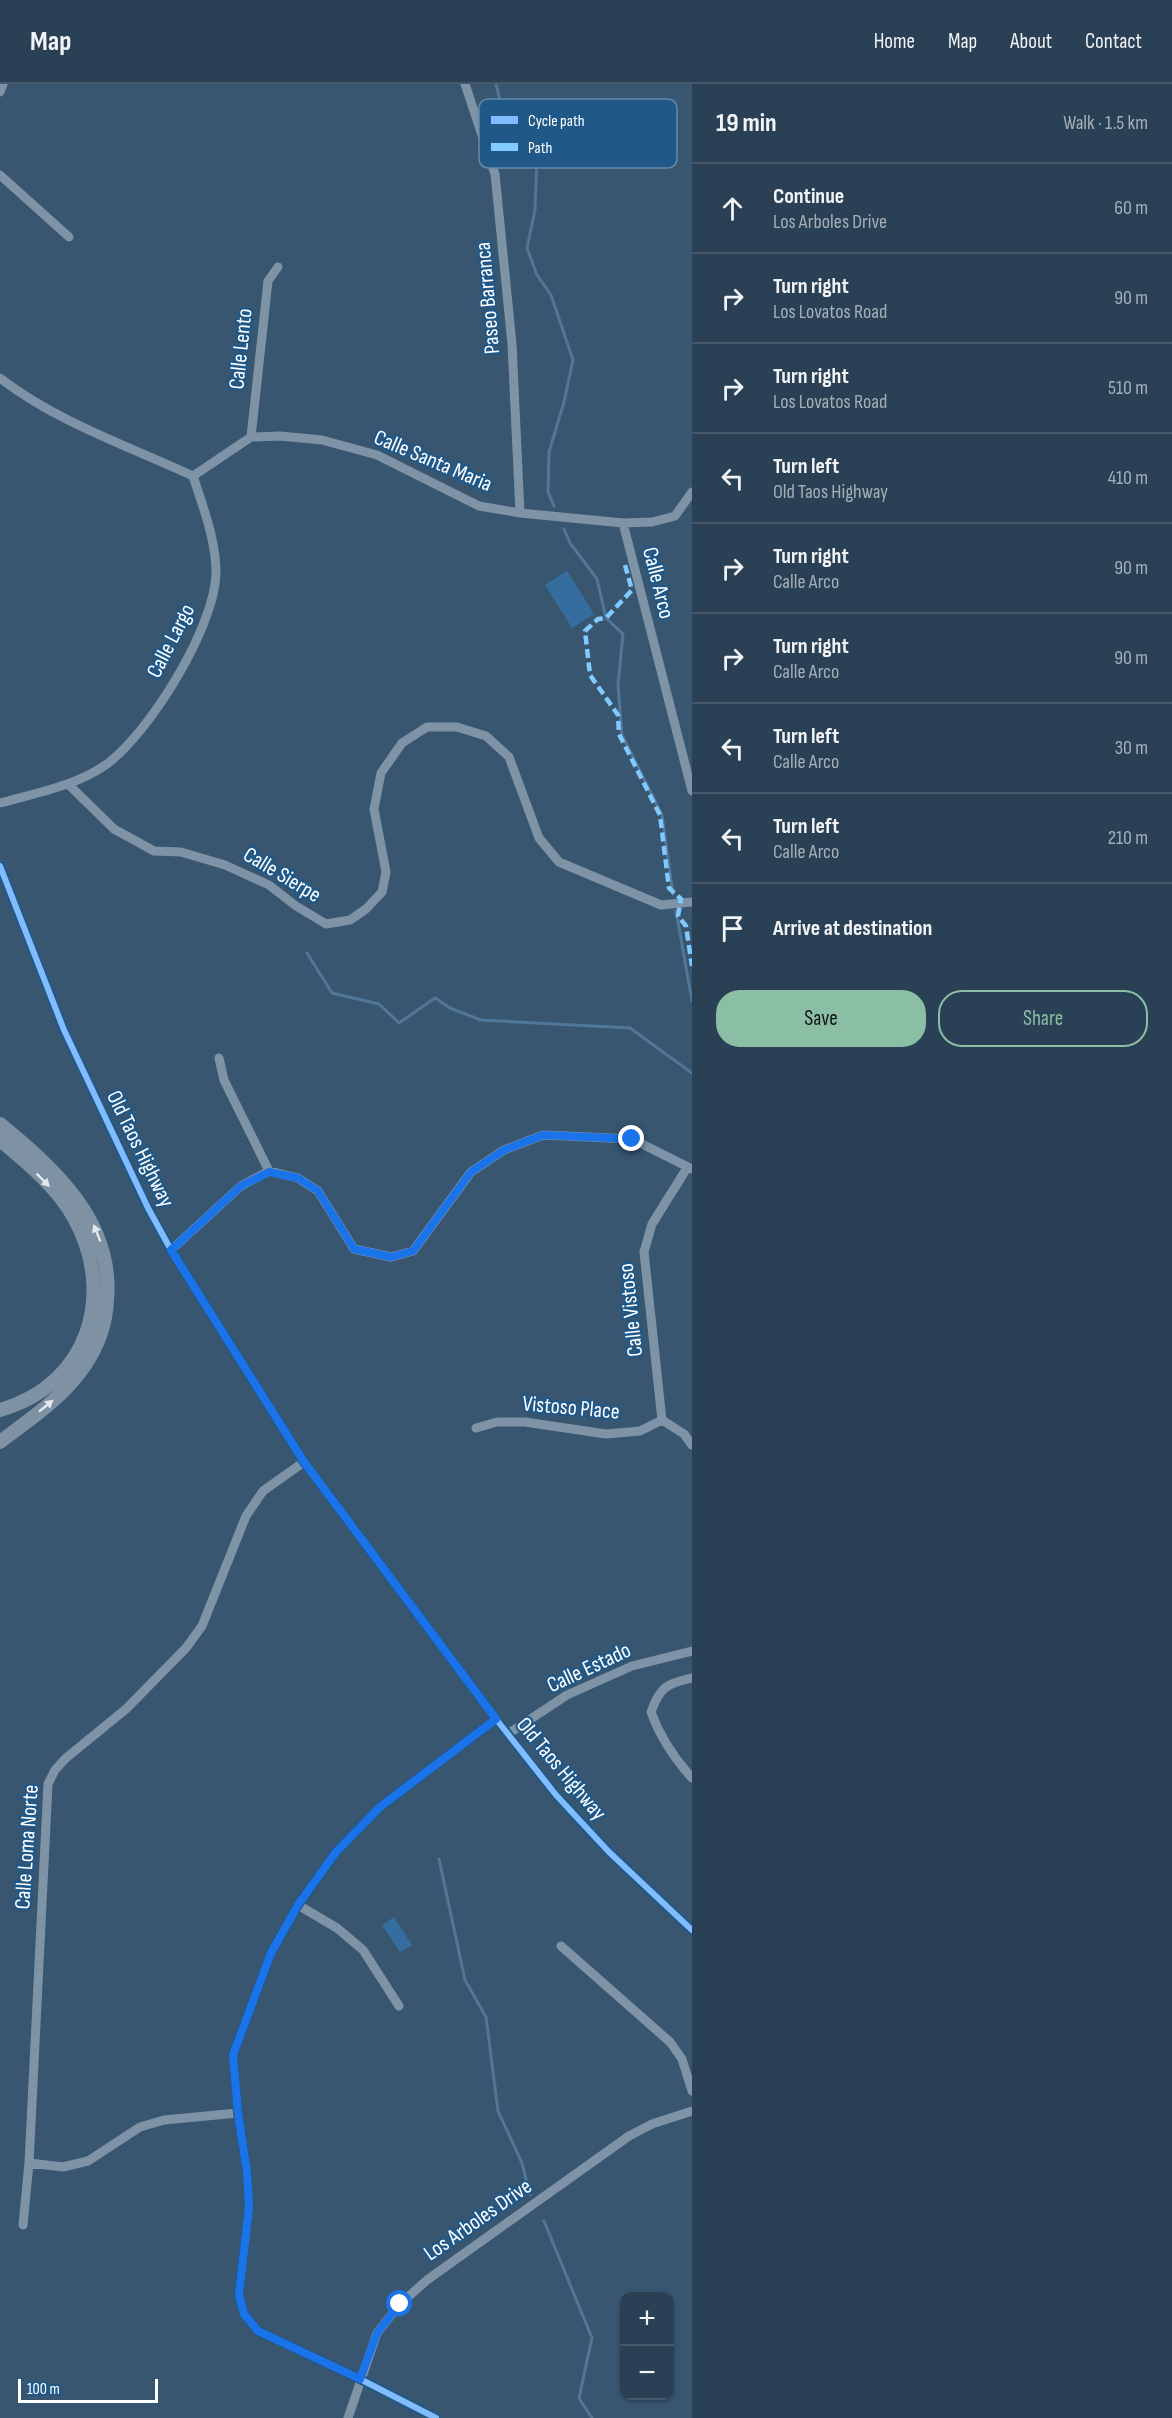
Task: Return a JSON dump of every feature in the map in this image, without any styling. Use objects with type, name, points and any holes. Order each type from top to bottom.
[{"type":"highway","points":[[0,1124],[46,1164],[93,1222],[104,1250],[108,1289],[103,1327],[85,1365],[54,1399],[0,1442]]},
{"type":"highway","points":[[0,1140],[44,1180],[72,1214],[89,1250],[95,1280],[91,1320],[75,1356],[49,1385],[20,1403],[0,1410]]},
{"type":"street","points":[[0,92],[3,84]]},
{"type":"street","name":"Paseo Barranca","points":[[465,84],[479,126]]},
{"type":"street","name":"Paseo Barranca","points":[[493,168],[512,344],[520,513]]},
{"type":"street","points":[[0,175],[69,237]]},
{"type":"street","name":"Calle Lento","points":[[251,437],[268,281],[278,267]]},
{"type":"street","points":[[0,378],[26,398],[193,476],[251,437]]},
{"type":"street","name":"Calle Santa Maria","points":[[251,437],[280,436],[322,440],[376,455],[479,506],[520,513],[623,523],[652,522],[675,516],[692,492]]},
{"type":"street","name":"Calle Largo","points":[[0,803],[68,784],[107,764],[138,735],[174,680],[204,625],[212,601],[216,573],[211,530],[193,476]]},
{"type":"street","name":"Calle Arco","points":[[623,523],[692,791]]},
{"type":"street","name":"Calle Sierpe","points":[[68,784],[114,829],[154,851],[181,852],[225,865],[269,885],[296,906],[326,924],[350,920],[366,909],[382,892],[386,872],[374,809],[381,773],[402,743],[428,727],[457,727],[486,736],[509,757],[539,838],[559,862],[661,905],[692,902]]},
{"type":"street","name":"Old Taos Highway","points":[[0,866],[64,1030],[123,1159],[171,1250],[304,1462],[496,1719],[556,1795],[609,1852],[692,1930]]},
{"type":"street","points":[[219,1058],[224,1080],[269,1172]]},
{"type":"street","points":[[171,1250],[241,1186],[269,1172],[298,1178],[318,1191],[354,1249],[391,1257],[413,1251],[471,1172],[504,1150],[543,1135],[632,1139],[690,1168]]},
{"type":"street","name":"Calle Vistoso","points":[[662,1420],[644,1252],[652,1224],[690,1168]]},
{"type":"street","points":[[662,1420],[684,1434],[692,1445]]},
{"type":"street","name":"Vistoso Place","points":[[476,1428],[497,1422],[525,1422],[606,1434],[640,1431],[662,1420]]},
{"type":"street","name":"Calle Loma Norte","points":[[23,2225],[29,2163],[48,1784],[55,1770],[66,1758],[126,1709],[186,1648],[202,1626],[246,1516],[263,1491],[304,1462]]},
{"type":"street","name":"Calle Estado","points":[[508,1734],[577,1691],[632,1666],[692,1651]]},
{"type":"street","points":[[692,1678],[672,1682],[658,1693],[651,1712],[658,1731],[692,1778]]},
{"type":"street","points":[[436,2418],[258,2331],[244,2314],[239,2295],[249,2207],[233,2055],[271,1953],[298,1905],[336,1852],[380,1807],[496,1719]]},
{"type":"street","points":[[298,1905],[337,1928],[363,1950],[399,2006]]},
{"type":"street","points":[[561,1946],[670,2042],[682,2059],[692,2091]]},
{"type":"street","name":"Los Arboles Drive","points":[[348,2418],[377,2333],[400,2304],[427,2280],[629,2136],[652,2124],[692,2111]]},
{"type":"street","points":[[29,2163],[63,2167],[88,2161],[140,2127],[164,2120],[238,2113]]},
{"type":"shaded area","points":[[567,571],[594,614],[572,628],[545,585]]},
{"type":"shaded area","points":[[394,1917],[412,1945],[400,1952],[382,1925]]},
{"type":"waterway","points":[[496,84],[500,99]]},
{"type":"waterway","points":[[537,168],[535,210],[527,248],[537,275],[551,295],[573,360],[564,402],[549,452],[548,492],[554,506]]},
{"type":"waterway","points":[[564,529],[570,543],[597,579],[606,618],[623,634],[618,685],[622,735],[662,815],[673,894]]},
{"type":"waterway","points":[[676,911],[692,1001]]},
{"type":"waterway","points":[[307,953],[332,993],[379,1004],[399,1023],[435,998],[450,1008],[481,1020],[630,1028],[692,1073]]},
{"type":"waterway","points":[[439,1859],[465,1980],[486,2017],[498,2111],[522,2163],[530,2195]]},
{"type":"waterway","points":[[544,2221],[592,2338],[579,2398],[592,2418]]},
{"type":"marked path","points":[[625,565],[632,590],[606,618],[598,619],[585,631],[590,675],[618,715],[619,734],[660,815],[669,888],[681,899],[678,916],[686,926],[692,966]]},
{"type":"cycle path","points":[[0,866],[64,1030],[148,1208],[171,1250],[304,1462],[496,1719],[556,1795],[609,1852],[692,1930]]},
{"type":"cycle path","points":[[436,2418],[258,2331],[244,2314],[239,2295],[249,2207],[233,2055],[271,1953],[298,1905],[336,1852],[380,1807],[496,1719]]},
{"type":"route","points":[[400,2304],[377,2333],[360,2379],[258,2331],[244,2314],[239,2295],[249,2207],[233,2055],[271,1953],[298,1905],[336,1852],[380,1807],[496,1719],[304,1462],[171,1250],[241,1186],[269,1172],[298,1178],[318,1191],[354,1249],[391,1257],[413,1251],[471,1172],[504,1150],[543,1135],[632,1139]]}]
